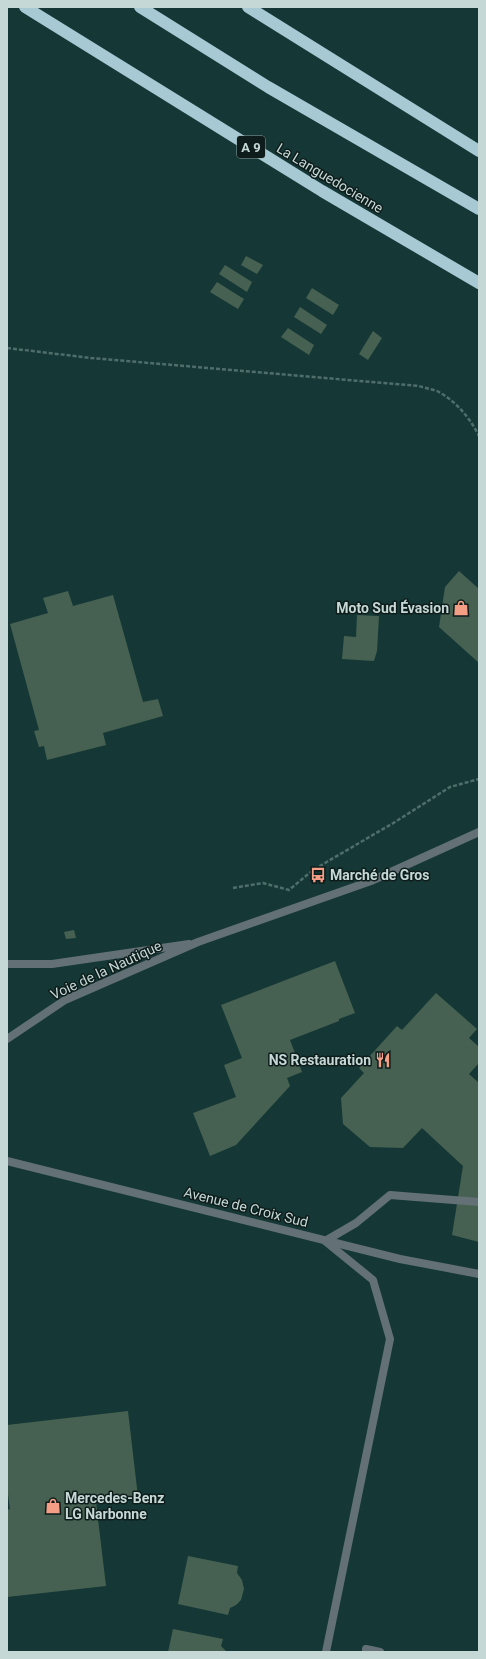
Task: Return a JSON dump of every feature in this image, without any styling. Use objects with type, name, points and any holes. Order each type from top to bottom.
[{"type":"highway","name":"La Languedocienne","points":[[25,7],[322,191],[479,283]]},
{"type":"highway","points":[[140,7],[268,87],[479,209]]},
{"type":"highway","points":[[248,7],[479,151]]},
{"type":"street","name":"Voie de la Nautique","points":[[7,1039],[65,1000],[198,942],[371,881],[477,836]]},
{"type":"street","name":"Voie de la Nautique","points":[[7,964],[52,964],[198,942]]},
{"type":"street","name":"Avenue de Croix Sud","points":[[7,1161],[400,1259],[479,1274]]},
{"type":"street","points":[[326,1652],[390,1339],[373,1280],[325,1241],[356,1223],[390,1195],[479,1202]]},
{"type":"street","points":[[366,1649],[380,1652]]},
{"type":"path","points":[[7,348],[91,358],[419,386],[436,391],[455,404],[473,423],[479,436]]},
{"type":"path","points":[[233,888],[263,883],[289,890],[313,870],[395,822],[450,786],[479,779]]},
{"type":"building","points":[[246,256],[263,265],[257,274],[241,265]]},
{"type":"building","points":[[225,265],[252,282],[247,292],[219,274]]},
{"type":"building","points":[[217,282],[244,299],[238,309],[210,292]]},
{"type":"building","points":[[312,288],[339,305],[333,315],[306,298]]},
{"type":"building","points":[[300,307],[327,325],[321,334],[294,317]]},
{"type":"building","points":[[288,328],[314,345],[309,355],[281,337]]},
{"type":"building","points":[[373,331],[382,338],[368,360],[359,354]]},
{"type":"building","name":"Moto Sud Évasion","points":[[459,571],[479,589],[479,663],[439,627],[445,587]]},
{"type":"building","points":[[68,591],[73,606],[113,595],[143,702],[158,699],[163,716],[103,733],[106,745],[47,760],[44,746],[39,747],[34,731],[39,730],[10,624],[48,613],[43,598]]},
{"type":"building","points":[[357,615],[379,616],[377,651],[374,661],[342,659],[344,636],[356,637]]},
{"type":"building","points":[[74,930],[76,938],[66,939],[64,932]]},
{"type":"building","points":[[335,961],[355,1013],[339,1019],[339,1021],[290,1040],[302,1072],[287,1078],[290,1086],[236,1145],[210,1156],[193,1113],[236,1097],[224,1065],[242,1058],[221,1005]]},
{"type":"building","points":[[436,993],[477,1029],[469,1038],[479,1047],[479,1063],[469,1074],[479,1083],[479,1242],[452,1235],[463,1166],[422,1128],[403,1148],[370,1147],[343,1124],[341,1098],[364,1073],[359,1068],[397,1026],[402,1030]]},
{"type":"building","name":"Mercedes-Benz LG Narbonne","points":[[128,1411],[138,1497],[96,1502],[106,1586],[7,1597],[7,1510],[10,1509],[7,1487],[7,1425]]},
{"type":"building","points":[[188,1556],[238,1566],[237,1573],[242,1580],[244,1589],[241,1600],[230,1608],[228,1615],[178,1604]]},
{"type":"building","points":[[173,1629],[223,1639],[221,1646],[227,1652],[168,1652]]},
{"type":"place","name":"Moto Sud Évasion","points":[[461,608]]},
{"type":"place","name":"Marché de Gros","points":[[318,875]]},
{"type":"place","name":"NS Restauration","points":[[383,1060]]},
{"type":"place","name":"Mercedes-Benz LG Narbonne","points":[[53,1506]]}]
